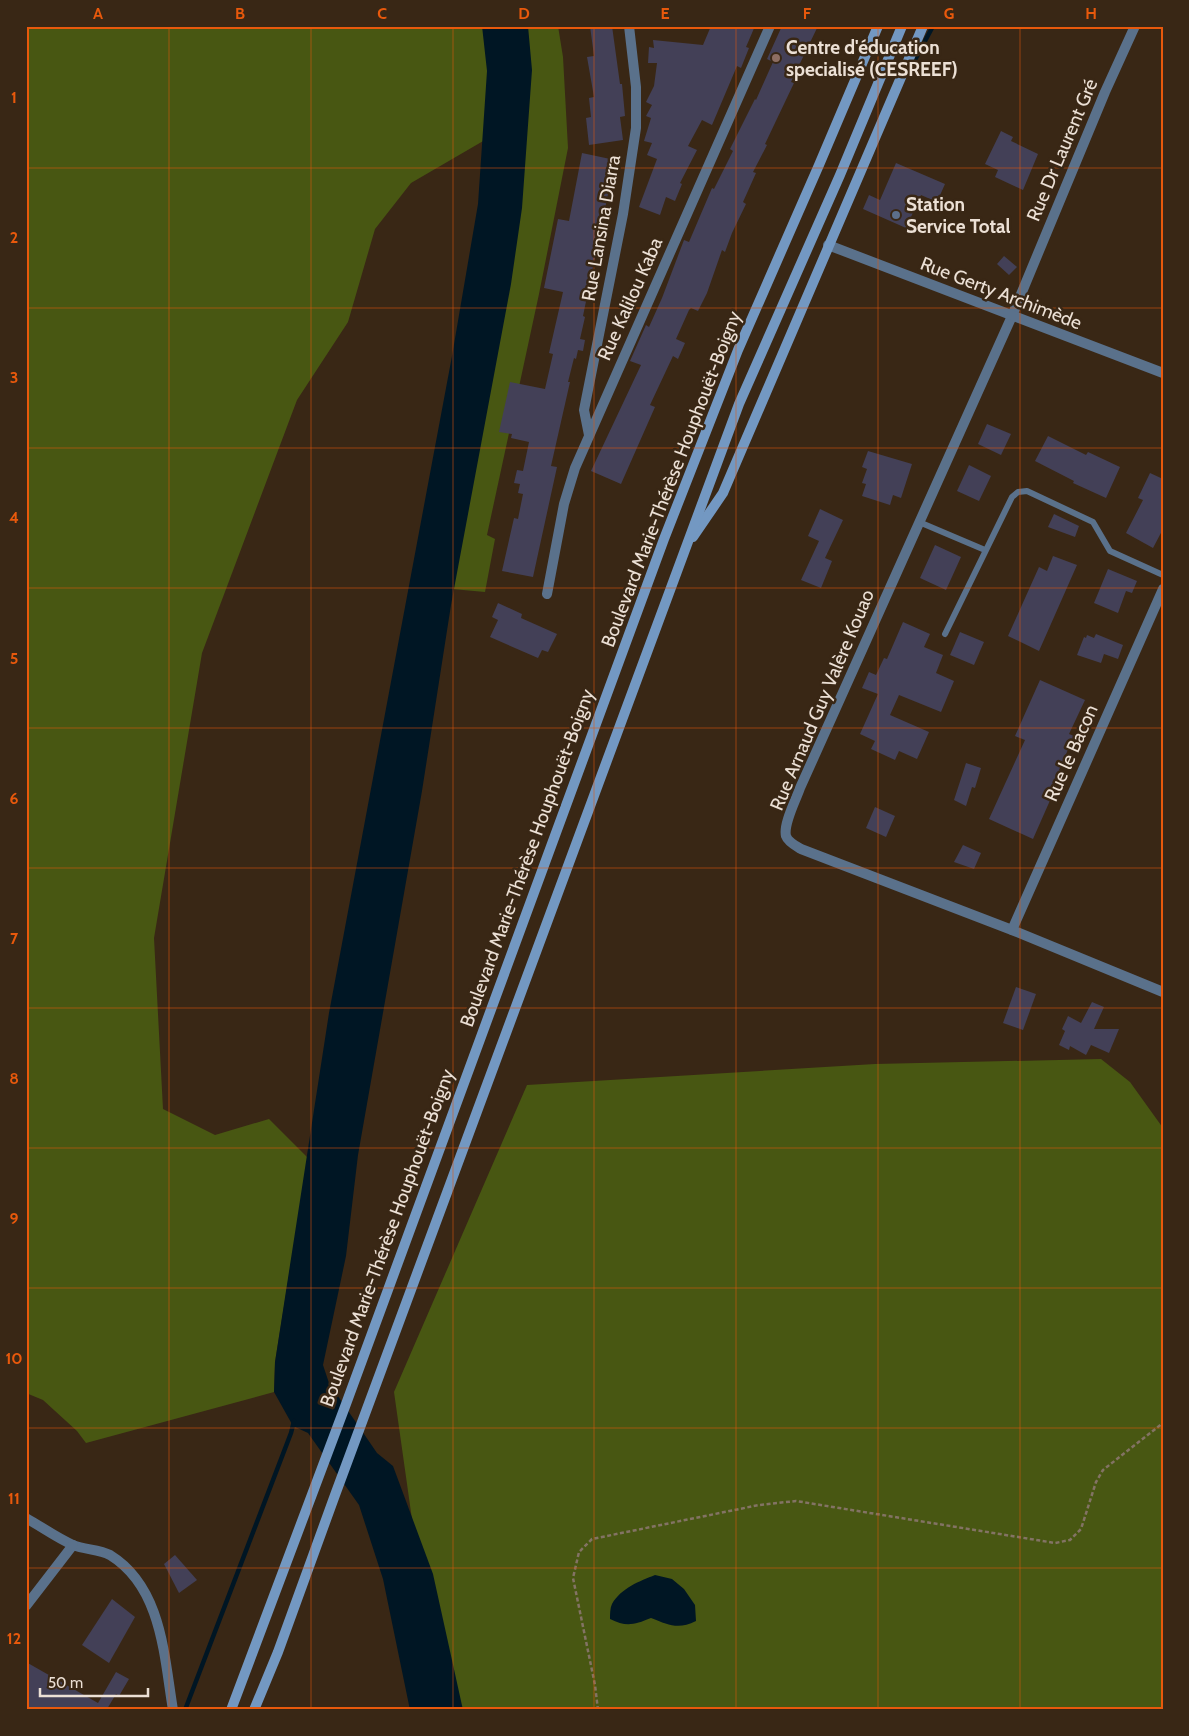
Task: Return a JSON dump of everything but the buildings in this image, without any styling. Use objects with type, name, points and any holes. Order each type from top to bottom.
[{"type":"main road","name":"Boulevard Marie-Thérèse Houphouët-Boigny","points":[[231,1710],[346,1404],[664,539],[738,350],[878,26]]},
{"type":"main road","name":"Boulevard Marie-Thérèse Houphouët-Boigny","points":[[254,1710],[278,1652],[334,1495],[738,404],[840,175],[902,26]]},
{"type":"main road","points":[[684,550],[722,493],[922,26]]},
{"type":"street","name":"Rue Lansina Diarra","points":[[589,435],[584,410],[623,214],[636,128],[636,86],[629,26]]},
{"type":"street","name":"Rue Kalilou Kaba","points":[[547,594],[564,504],[575,468],[770,26]]},
{"type":"street","name":"Rue Dr Laurent Gré","points":[[1012,316],[1105,92],[1135,26]]},
{"type":"street","name":"Rue Gerty Archimède","points":[[828,244],[1163,374]]},
{"type":"street","name":"Rue Arnaud Guy Valère Kouao","points":[[1012,316],[800,788],[786,828],[786,837],[793,844],[801,848],[1012,930],[1163,992]]},
{"type":"street","name":"Rue le Bacon","points":[[1012,930],[1163,589]]},
{"type":"street","points":[[26,1518],[74,1545],[108,1554],[121,1563],[144,1590],[158,1624],[173,1710]]},
{"type":"street","points":[[26,1606],[74,1545]]},
{"type":"lane","points":[[945,634],[1012,497],[1018,492],[1027,491],[1093,522],[1110,551],[1163,575]]},
{"type":"lane","points":[[919,522],[985,550]]},
{"type":"path","points":[[598,1710],[595,1685],[573,1578],[579,1552],[592,1539],[759,1505],[796,1501],[1055,1543],[1070,1540],[1081,1529],[1096,1482],[1103,1470],[1163,1423]]},
{"type":"green space","points":[[26,26],[558,26],[563,57],[568,148],[539,294],[487,535],[495,539],[485,592],[430,587],[509,126],[411,183],[375,229],[348,322],[297,400],[202,653],[154,938],[163,1109],[215,1135],[269,1119],[308,1158],[275,1362],[274,1392],[86,1443],[77,1431],[43,1400],[26,1393]]},
{"type":"green space","points":[[1101,1059],[1130,1082],[1163,1128],[1163,1710],[437,1710],[435,1682],[394,1392],[527,1085],[875,1064]]},
{"type":"water","points":[[482,26],[528,26],[532,70],[522,208],[511,284],[451,605],[422,791],[358,1155],[346,1256],[323,1365],[329,1383],[377,1453],[393,1466],[433,1574],[463,1710],[410,1710],[383,1579],[359,1505],[308,1433],[293,1426],[274,1392],[275,1362],[329,1013],[452,356],[478,204],[487,71]]},
{"type":"water","points":[[655,1575],[672,1579],[684,1589],[695,1605],[696,1621],[679,1626],[651,1618],[630,1624],[610,1619],[611,1606],[620,1594],[631,1586]]},
{"type":"waterway","points":[[916,58],[933,26]]},
{"type":"waterway","points":[[185,1710],[294,1421]]},
{"type":"place","name":"Centre d'éducation specialisé (CESREEF)","points":[[776,58]]},
{"type":"place","name":"Station Service Total","points":[[896,215]]}]
